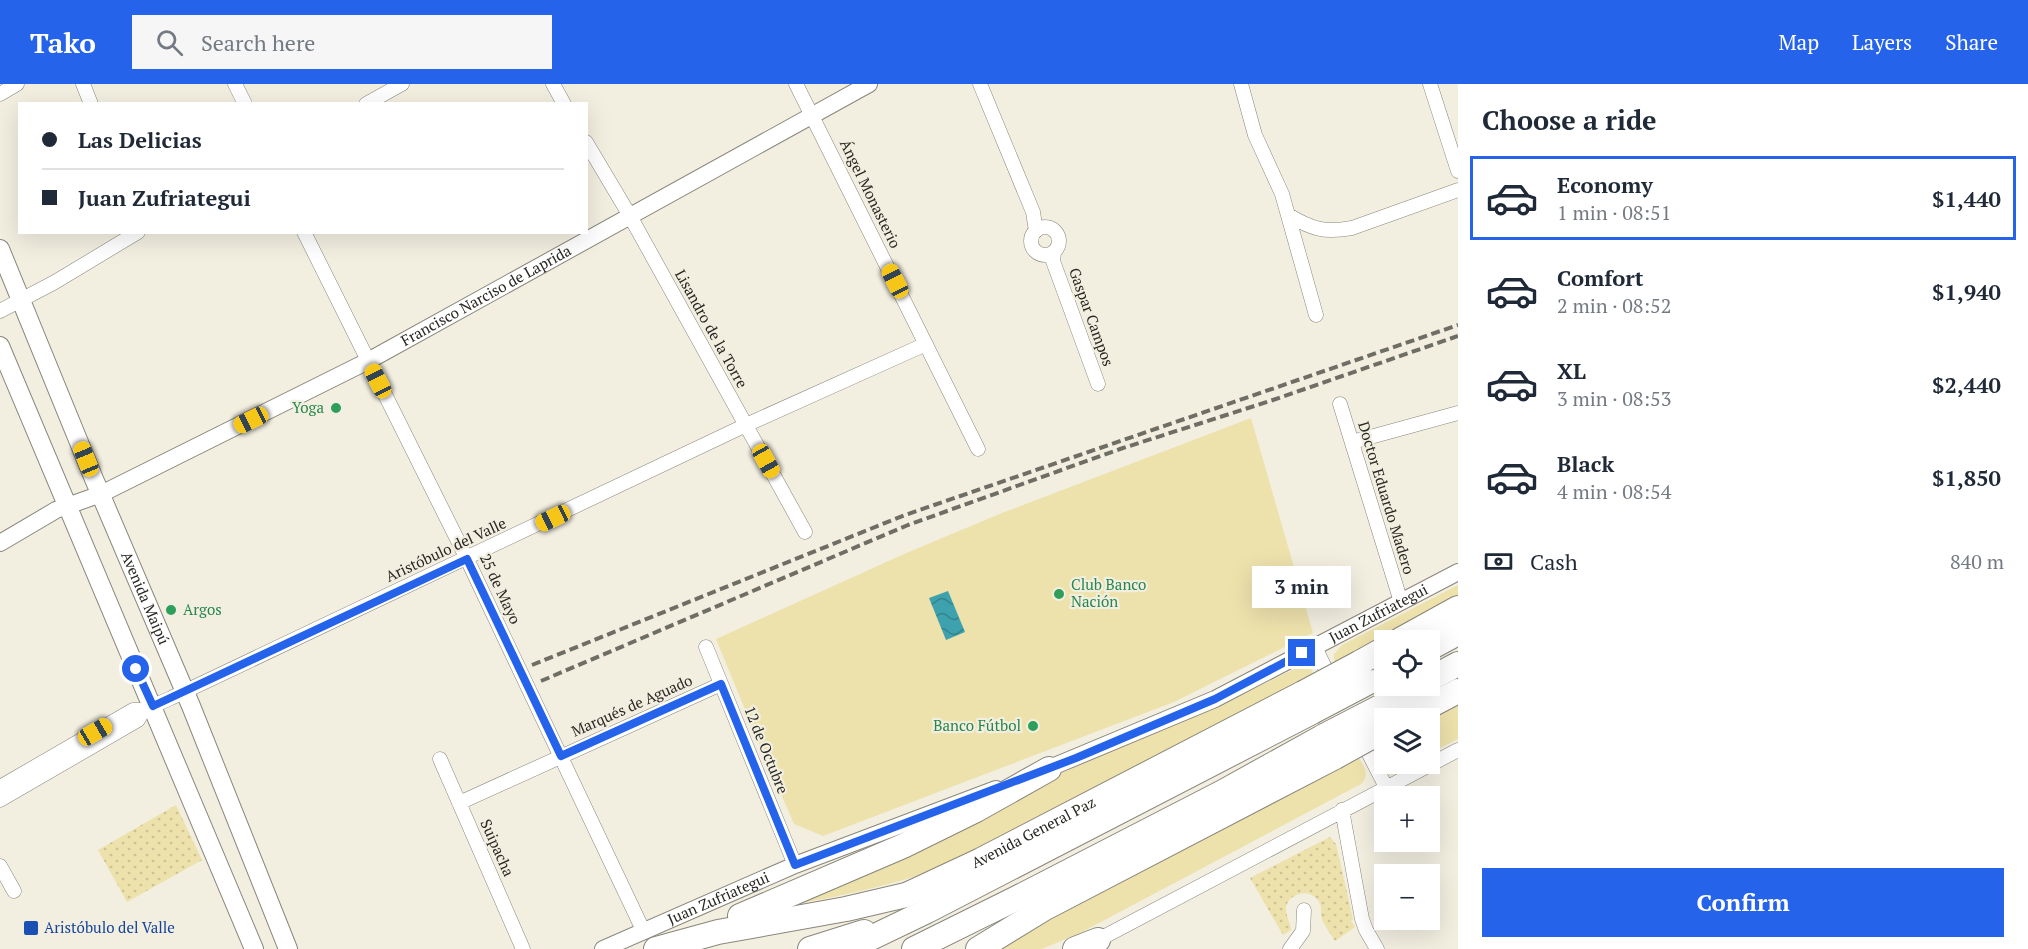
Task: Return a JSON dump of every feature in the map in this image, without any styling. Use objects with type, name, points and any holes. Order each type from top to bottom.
[{"type":"highway","points":[[1418,630],[1458,608]]},
{"type":"highway","points":[[1442,641],[1458,627]]},
{"type":"highway","points":[[1440,674],[1458,664]]},
{"type":"highway","name":"Avenida General Paz","points":[[650,940],[684,940],[753,924],[846,909],[906,895],[1371,673]]},
{"type":"highway","points":[[1426,708],[1458,691]]},
{"type":"highway","points":[[978,949],[1045,908],[1329,746],[1382,706],[1400,696]]},
{"type":"highway","name":"Avenida General Paz","points":[[848,949],[927,911],[1307,703]]},
{"type":"highway","points":[[914,949],[1221,793],[1329,746],[1374,733]]},
{"type":"highway","points":[[684,940],[885,854],[976,810],[1049,769]]},
{"type":"highway","points":[[947,949],[1017,898]]},
{"type":"highway","points":[[810,949],[927,911]]},
{"type":"highway","points":[[1075,949],[1090,944]]},
{"type":"main road","name":"Avenida Maipú","points":[[0,249],[185,692],[288,949]]},
{"type":"main road","points":[[0,346],[144,690],[148,708],[254,949]]},
{"type":"street","points":[[0,94],[17,84]]},
{"type":"street","points":[[83,84],[90,102]]},
{"type":"street","points":[[235,84],[244,102]]},
{"type":"street","points":[[370,102],[402,84]]},
{"type":"street","points":[[553,84],[563,102]]},
{"type":"street","name":"Ángel Monasterio","points":[[796,84],[978,449]]},
{"type":"street","name":"Francisco Narciso de Laprida","points":[[0,543],[56,510],[101,494],[369,361],[869,84]]},
{"type":"street","points":[[980,84],[1041,229]]},
{"type":"street","points":[[1241,84],[1256,135],[1275,176],[1288,215],[1316,315]]},
{"type":"street","points":[[1430,84],[1458,171]]},
{"type":"street","name":"Lisandro de la Torre","points":[[588,145],[630,216],[805,532]]},
{"type":"street","points":[[1288,215],[1306,225],[1334,231],[1352,228],[1458,190]]},
{"type":"street","points":[[1041,229],[1055,231],[1059,237],[1059,245],[1051,256],[1041,254],[1034,249],[1031,239],[1041,229]]},
{"type":"street","points":[[0,311],[22,301],[135,234]]},
{"type":"street","name":"25 de Mayo","points":[[305,234],[467,559],[650,940]]},
{"type":"street","name":"Gaspar Campos","points":[[1051,256],[1098,384]]},
{"type":"street","name":"Aristóbulo del Valle","points":[[0,787],[133,710],[148,708],[185,692],[746,425],[926,344]]},
{"type":"street","name":"Doctor Eduardo Madero","points":[[1340,404],[1401,602]]},
{"type":"street","points":[[1352,442],[1458,413]]},
{"type":"street","name":"Juan Zufriategui","points":[[603,949],[650,940],[795,865],[1049,769],[1215,699],[1458,572]]},
{"type":"street","name":"12 de Octubre","points":[[706,646],[795,865]]},
{"type":"street","points":[[1315,647],[1328,672]]},
{"type":"street","name":"Marqués de Aguado","points":[[459,803],[721,684]]},
{"type":"street","name":"Aristóbulo del Valle","points":[[0,800],[138,720],[148,708]]},
{"type":"street","points":[[1367,750],[1385,786]]},
{"type":"street","points":[[1388,786],[1458,750]]},
{"type":"street","name":"Suipacha","points":[[440,759],[523,949]]},
{"type":"street","points":[[1090,944],[1374,793]]},
{"type":"street","points":[[1342,810],[1362,919],[1377,949]]},
{"type":"street","points":[[0,866],[14,891]]},
{"type":"street","points":[[1290,949],[1303,931],[1304,910]]},
{"type":"shaded area","name":"Club Banco Nación","points":[[1251,418],[1313,633],[1174,702],[823,836],[794,824],[716,639],[904,554],[1002,513]]},
{"type":"shaded area","points":[[1458,585],[1458,597],[1401,630],[1374,630],[1374,645],[1338,666],[1334,660],[1334,654],[1342,645]]},
{"type":"shaded area","points":[[1301,666],[1311,669],[1315,678],[944,867],[865,890],[783,906],[1075,767],[1205,712]]},
{"type":"shaded area","points":[[1458,703],[1458,739],[1440,748],[1440,713]]},
{"type":"shaded area","points":[[1357,755],[1366,773],[1361,784],[1082,932],[1042,949],[997,949],[1042,923]]},
{"type":"shaded area","points":[[176,805],[202,860],[127,902],[98,850]]},
{"type":"shaded area","points":[[1330,837],[1336,844],[1353,919],[1351,921],[1355,927],[1335,941],[1323,921],[1319,902],[1306,893],[1296,895],[1288,902],[1286,913],[1291,930],[1283,935],[1250,878]]},
{"type":"water","points":[[948,591],[965,632],[946,640],[929,598]]},
{"type":"railway","points":[[532,665],[905,515],[1458,325]]},
{"type":"railway","points":[[541,681],[908,525],[1120,449],[1270,401],[1458,336]]},
{"type":"place","name":"Yoga","points":[[336,408]]},
{"type":"place","name":"Club Banco Nación","points":[[1059,594]]},
{"type":"place","name":"Argos","points":[[171,610]]},
{"type":"place","name":"Banco Fútbol","points":[[1033,726]]},
{"type":"place","name":"Aristóbulo del Valle","points":[[31,928]]},
{"type":"route","points":[[136,669],[153,706],[467,559],[561,756],[721,684],[795,865],[1076,758],[1215,699],[1302,653]]}]
